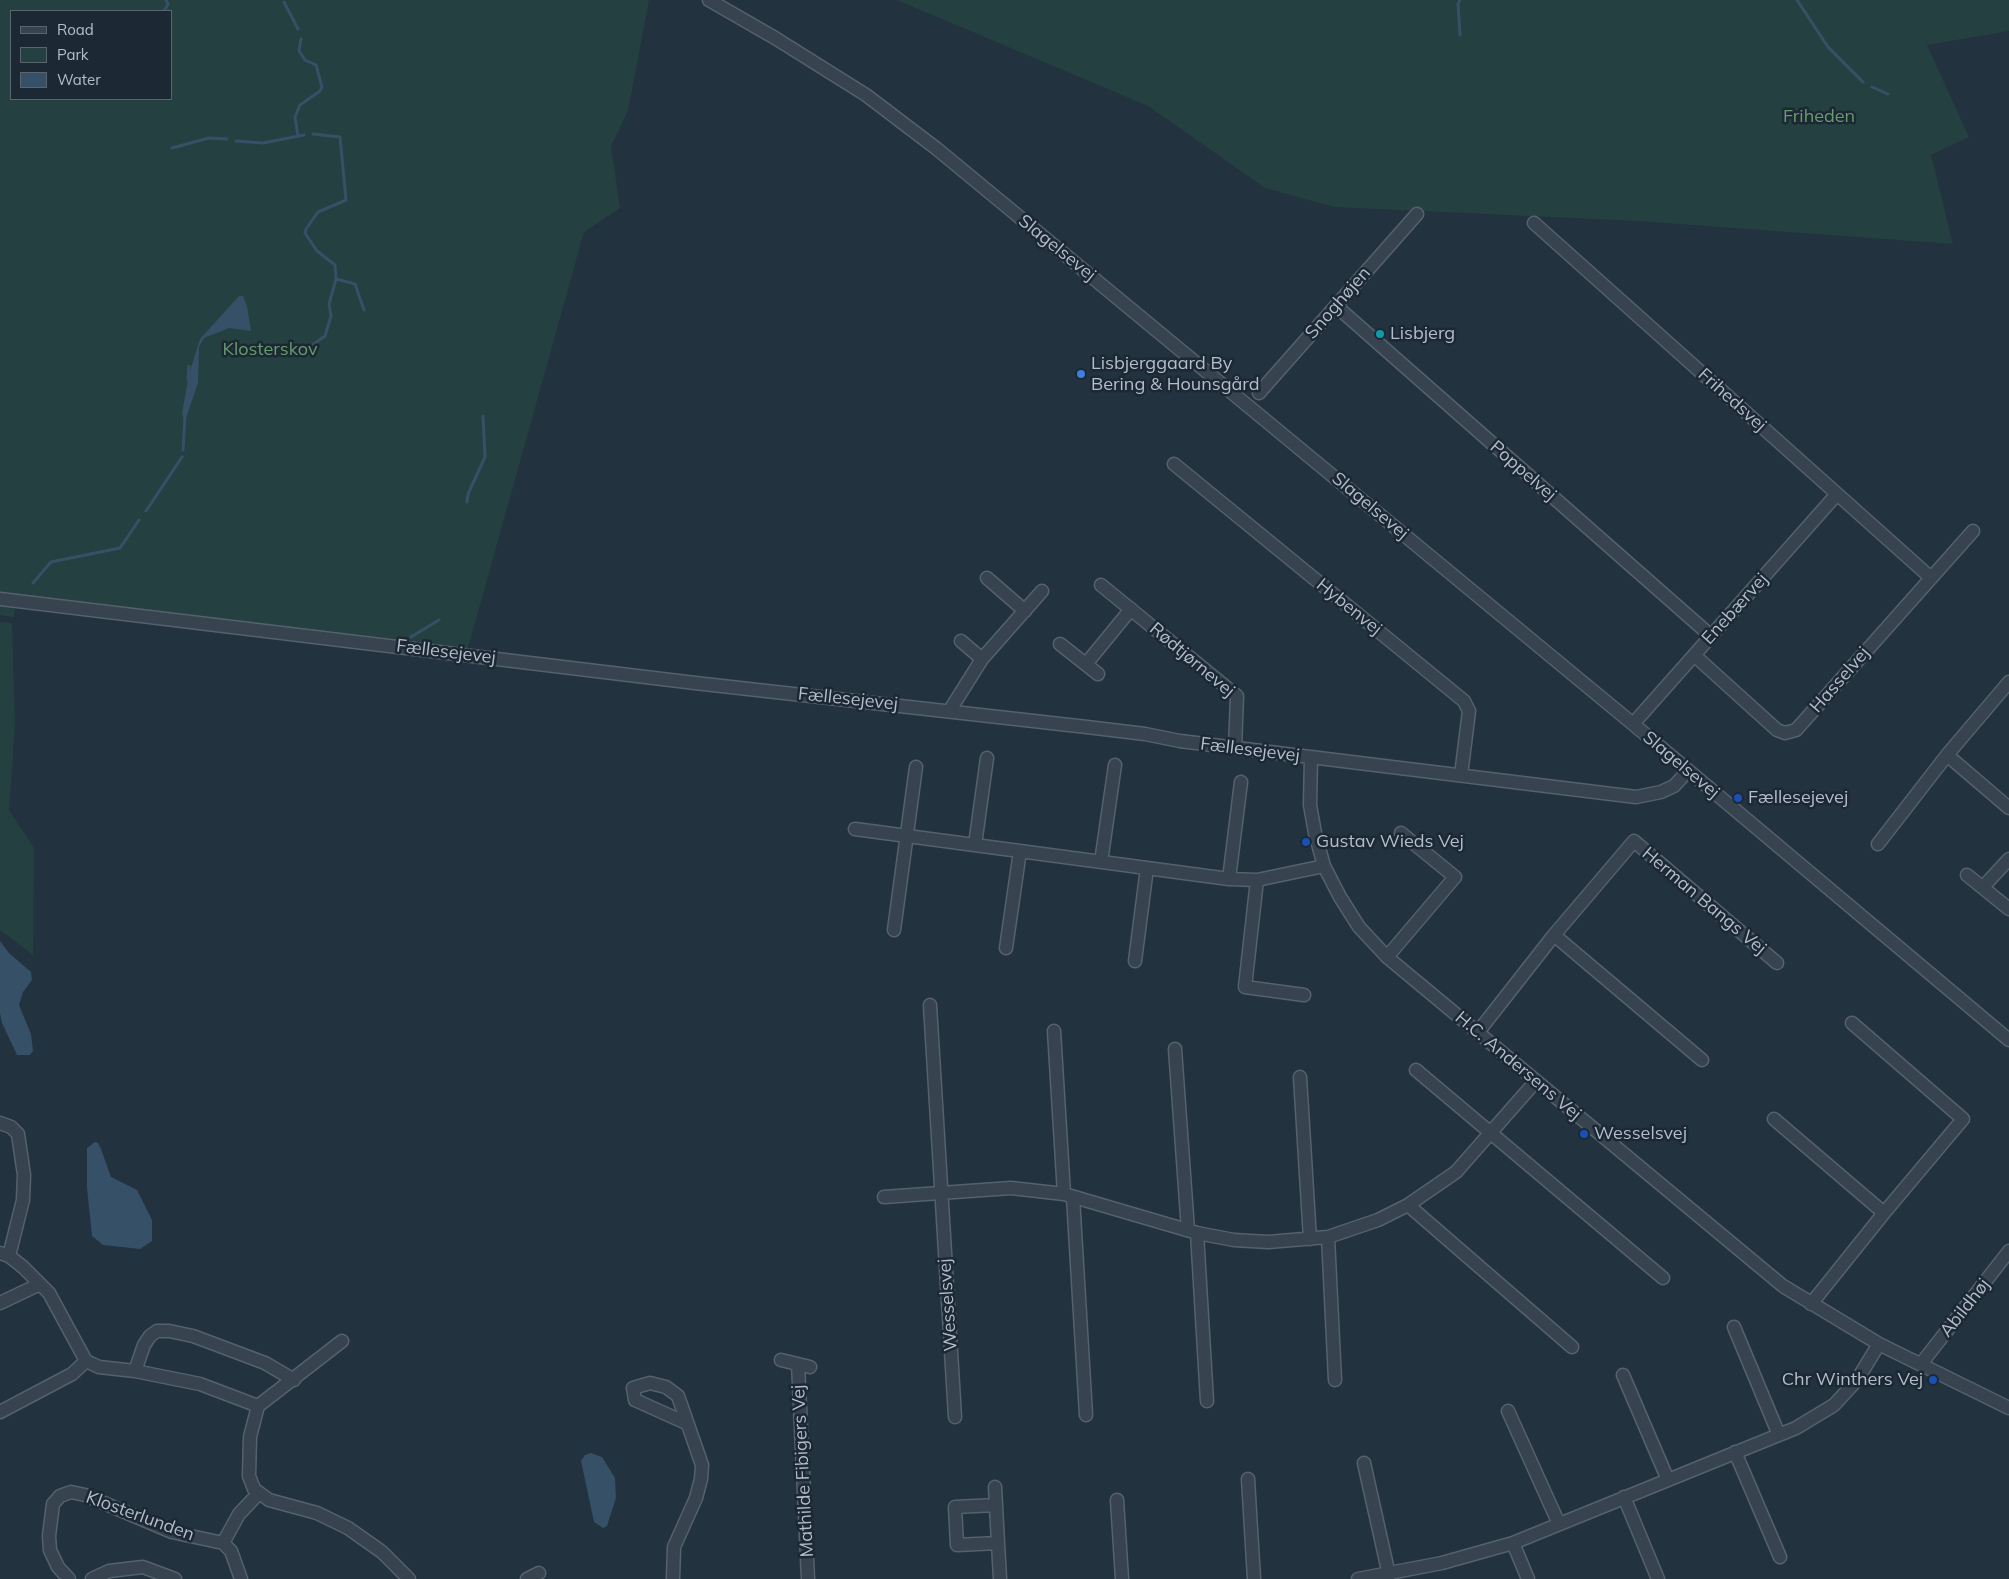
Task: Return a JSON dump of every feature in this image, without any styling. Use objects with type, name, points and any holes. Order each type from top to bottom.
[{"type":"street","name":"Slagelsevej","points":[[709,0],[776,38],[866,95],[937,149],[1633,724],[2009,1040]]},
{"type":"street","name":"Snoghøjen","points":[[1259,393],[1417,214]]},
{"type":"street","name":"Frihedsvej","points":[[1534,223],[1930,578]]},
{"type":"street","name":"Poppelvej","points":[[1336,306],[1711,636]]},
{"type":"street","name":"Hybenvej","points":[[1174,464],[1464,700],[1469,711],[1460,776]]},
{"type":"street","name":"Enebærvej","points":[[1633,724],[1837,494]]},
{"type":"street","name":"Hasselvej","points":[[1694,655],[1777,730],[1785,733],[1796,730],[1972,531]]},
{"type":"street","points":[[987,578],[1025,611]]},
{"type":"street","name":"Rødtjørnevej","points":[[1101,585],[1237,696],[1235,748]]},
{"type":"street","points":[[950,710],[982,659],[1042,591]]},
{"type":"street","name":"Fællesejevej","points":[[0,599],[695,683],[950,710],[1145,734],[1180,742],[1636,796],[1661,792],[1674,786],[1688,771]]},
{"type":"street","points":[[1086,664],[1131,609]]},
{"type":"street","points":[[960,642],[982,659]]},
{"type":"street","points":[[1060,644],[1098,674]]},
{"type":"street","points":[[1878,844],[1947,755],[2009,682]]},
{"type":"street","points":[[1947,755],[2009,808]]},
{"type":"street","name":"H.C. Andersens Vej","points":[[1311,757],[1310,805],[1314,833],[1324,866],[1340,897],[1359,927],[1388,957],[1750,1260],[1810,1304],[1879,1344],[2009,1408]]},
{"type":"street","points":[[975,845],[986,758]]},
{"type":"street","points":[[1101,862],[1115,765]]},
{"type":"street","points":[[894,930],[916,767]]},
{"type":"street","points":[[1230,879],[1241,782]]},
{"type":"street","points":[[855,829],[1230,879],[1257,880],[1324,866]]},
{"type":"street","points":[[1388,957],[1455,877],[1401,833]]},
{"type":"street","name":"Herman Bangs Vej","points":[[1478,1032],[1554,935],[1634,841],[1778,963]]},
{"type":"street","points":[[1006,948],[1020,851]]},
{"type":"street","points":[[1983,887],[2009,859]]},
{"type":"street","points":[[1135,961],[1147,868]]},
{"type":"street","points":[[1967,875],[2009,909]]},
{"type":"street","points":[[1257,880],[1245,987],[1304,995]]},
{"type":"street","points":[[1554,935],[1702,1060]]},
{"type":"street","name":"Wesselsvej","points":[[930,1005],[955,1417]]},
{"type":"street","points":[[1810,1304],[1964,1118],[1852,1023]]},
{"type":"street","points":[[1054,1031],[1086,1415]]},
{"type":"street","points":[[1175,1049],[1207,1401]]},
{"type":"street","points":[[1416,1070],[1663,1278]]},
{"type":"street","points":[[1300,1077],[1310,1240]]},
{"type":"street","points":[[884,1197],[1011,1188],[1069,1196],[1192,1232],[1234,1240],[1268,1242],[1328,1237],[1378,1220],[1408,1205],[1456,1172],[1492,1134],[1536,1081]]},
{"type":"street","points":[[1774,1119],[1884,1213]]},
{"type":"street","points":[[0,1123],[11,1127],[18,1134],[24,1175],[23,1200],[5,1255],[23,1267],[38,1285],[49,1293],[86,1361],[99,1367],[135,1371],[200,1384],[258,1406]]},
{"type":"street","points":[[1408,1205],[1572,1347]]},
{"type":"street","points":[[1328,1237],[1335,1380]]},
{"type":"street","name":"Abildhøj","points":[[1921,1364],[2009,1251]]},
{"type":"street","points":[[0,1303],[38,1285]]},
{"type":"street","points":[[1734,1327],[1778,1435]]},
{"type":"street","points":[[135,1371],[144,1346],[150,1336],[157,1331],[169,1331],[193,1336],[265,1363],[294,1380]]},
{"type":"street","points":[[342,1341],[258,1406],[253,1419],[248,1458],[249,1476],[258,1494],[269,1500],[317,1513],[348,1528],[382,1552],[409,1579]]},
{"type":"street","points":[[1358,1579],[1389,1575],[1513,1542],[1778,1435],[1816,1417],[1834,1405],[1857,1380],[1879,1344]]},
{"type":"street","name":"Mathilde Fibigers Vej","points":[[781,1360],[810,1367]]},
{"type":"street","points":[[0,1412],[72,1374],[86,1361]]},
{"type":"street","name":"Mathilde Fibigers Vej","points":[[798,1364],[808,1579]]},
{"type":"street","points":[[1624,1375],[1668,1480]]},
{"type":"street","points":[[1508,1411],[1559,1524]]},
{"type":"street","points":[[674,1579],[674,1547],[696,1498],[701,1479],[702,1465],[686,1423]]},
{"type":"street","points":[[1735,1452],[1780,1557]]},
{"type":"street","points":[[1364,1463],[1389,1575]]},
{"type":"street","points":[[1248,1479],[1254,1579]]},
{"type":"street","points":[[995,1487],[1000,1579]]},
{"type":"street","name":"Klosterlunden","points":[[69,1579],[58,1567],[50,1550],[48,1536],[54,1504],[60,1496],[71,1492],[85,1495],[172,1532],[223,1543]]},
{"type":"street","points":[[241,1579],[231,1550],[223,1543],[239,1514],[258,1494]]},
{"type":"street","points":[[1624,1497],[1658,1579]]},
{"type":"street","points":[[1117,1500],[1122,1579]]},
{"type":"street","points":[[996,1505],[954,1508],[957,1545],[998,1543]]},
{"type":"street","points":[[1513,1542],[1528,1579]]},
{"type":"street","points":[[92,1579],[109,1571],[142,1567],[175,1579]]},
{"type":"street","points":[[527,1579],[539,1573]]},
{"type":"green space","name":"Klosterskov","points":[[0,0],[649,0],[628,111],[611,146],[620,208],[584,232],[468,648],[15,597],[14,617],[0,615]]},
{"type":"green space","name":"Friheden","points":[[897,0],[2009,0],[2009,31],[1927,45],[1969,137],[1931,155],[1953,244],[1638,221],[1334,207],[1265,188],[1148,106]]},
{"type":"green space","points":[[0,622],[12,623],[15,727],[9,810],[34,848],[33,955],[0,930]]},
{"type":"water","points":[[239,296],[243,296],[247,306],[251,331],[229,328],[204,338],[199,347],[198,383],[185,421],[182,414],[189,374],[200,339]]},
{"type":"water","points":[[0,941],[9,953],[31,972],[32,980],[23,992],[19,1005],[31,1034],[33,1051],[30,1055],[17,1055],[2,1023],[0,1013]]},
{"type":"water","points":[[95,1142],[98,1143],[101,1149],[111,1177],[137,1190],[152,1220],[152,1241],[140,1249],[103,1245],[92,1236],[87,1188],[87,1148]]},
{"type":"water","points":[[591,1453],[602,1457],[615,1478],[616,1498],[607,1526],[603,1528],[594,1522],[581,1461],[585,1455]]},
{"type":"waterway","points":[[165,10],[168,4],[166,0]]},
{"type":"waterway","points":[[1460,0],[1458,4],[1460,35]]},
{"type":"waterway","points":[[1797,0],[1828,47],[1863,82]]},
{"type":"waterway","points":[[284,2],[298,29]]},
{"type":"waterway","points":[[298,136],[295,117],[300,105],[320,91],[322,87],[316,65],[305,60],[299,51],[301,39]]},
{"type":"waterway","points":[[1872,87],[1888,94]]},
{"type":"waterway","points":[[279,346],[304,351],[325,336],[331,316],[329,304],[336,279],[335,265],[317,251],[305,233],[318,212],[346,200],[340,137],[313,134]]},
{"type":"waterway","points":[[236,141],[263,143],[304,135]]},
{"type":"waterway","points":[[172,148],[209,138],[227,139]]},
{"type":"waterway","points":[[336,279],[355,284],[364,310]]},
{"type":"waterway","points":[[188,380],[189,366]]},
{"type":"waterway","points":[[183,450],[185,416]]},
{"type":"waterway","points":[[467,502],[468,494],[485,457],[483,416]]},
{"type":"waterway","points":[[146,511],[182,457]]},
{"type":"waterway","points":[[33,583],[51,562],[120,548],[139,520]]},
{"type":"waterway","points":[[411,637],[439,620]]},
{"type":"place","name":"Lisbjerg","points":[[1380,334]]},
{"type":"place","name":"Lisbjerggaard By Bering & Hounsgård","points":[[1081,374]]},
{"type":"place","name":"Fællesejevej","points":[[1738,798]]},
{"type":"place","name":"Gustav Wieds Vej","points":[[1306,842]]},
{"type":"place","name":"Wesselsvej","points":[[1584,1134]]},
{"type":"place","name":"Chr Winthers Vej","points":[[1933,1380]]}]
